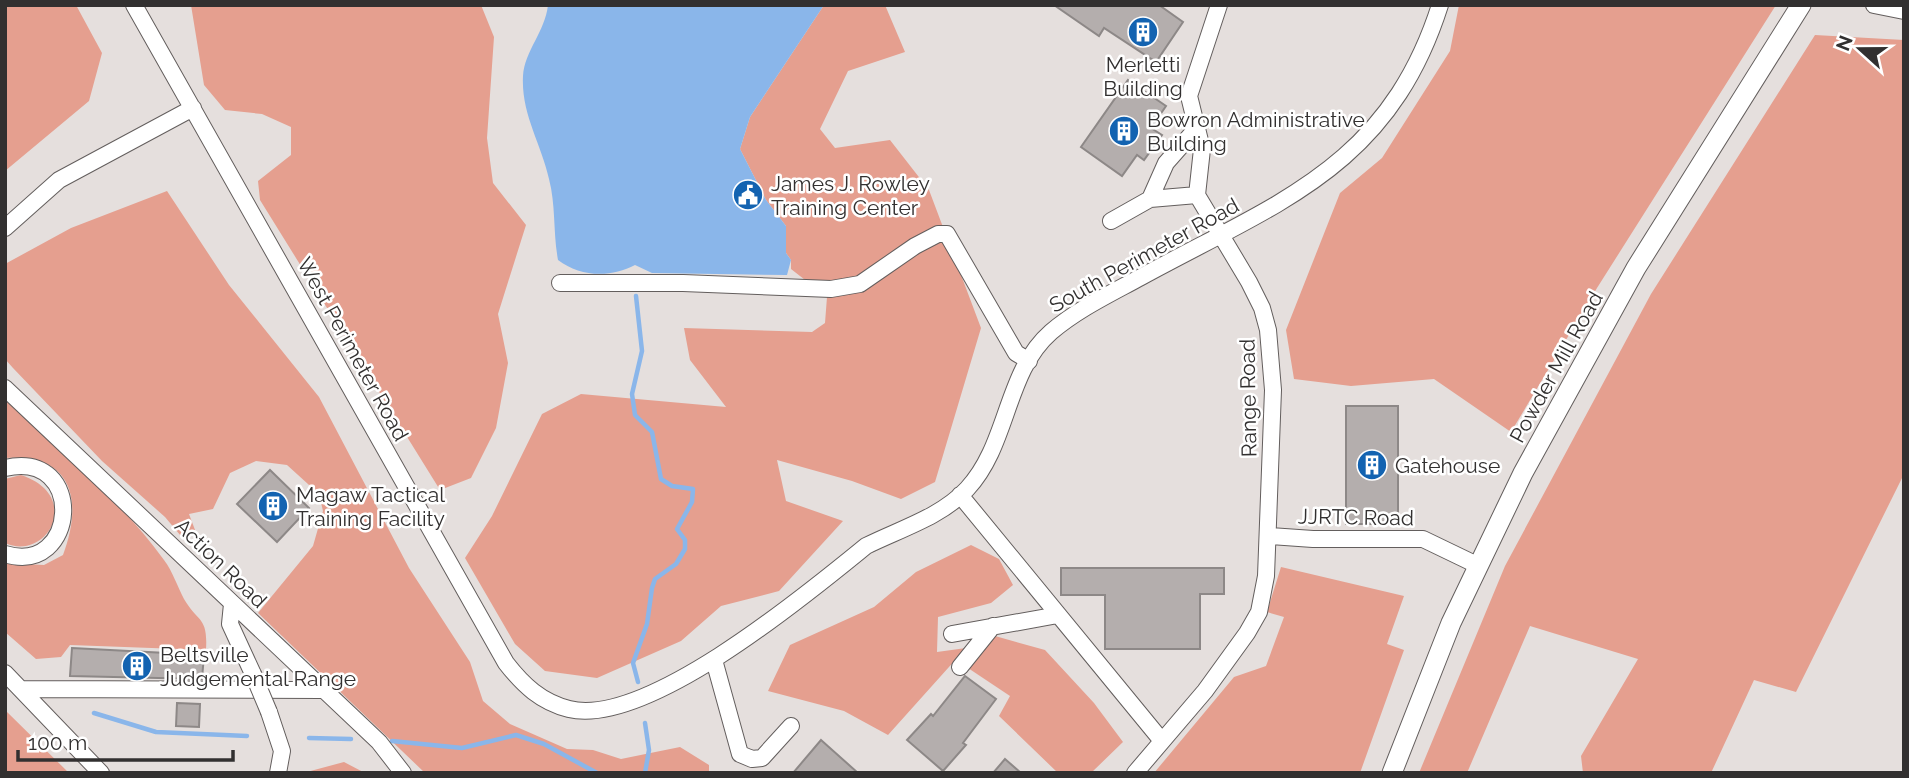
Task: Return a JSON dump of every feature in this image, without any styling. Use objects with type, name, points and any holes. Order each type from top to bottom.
[{"type":"main road","name":"Powder Mill Road","points":[[1392,773],[1477,565],[1523,473],[1636,268],[1801,5]]},
{"type":"street","name":"West Perimeter Road","points":[[134,5],[506,663],[523,684],[550,702]]},
{"type":"street","points":[[1111,221],[1150,199],[1197,195],[1203,162],[1189,96],[1219,5]]},
{"type":"street","name":"South Perimeter Road","points":[[550,702],[570,709],[608,710],[645,697],[714,660],[866,546],[921,520],[960,495],[989,457],[1028,361],[1043,340],[1075,313],[1279,204],[1361,144],[1398,97],[1426,44],[1440,5]]},
{"type":"street","points":[[1874,5],[1904,11]]},
{"type":"street","points":[[5,228],[59,180],[193,108]]},
{"type":"street","points":[[1150,199],[1166,163],[1196,129]]},
{"type":"street","name":"Range Road","points":[[1135,773],[1205,691],[1259,612],[1270,536],[1273,390],[1268,330],[1262,308],[1197,195]]},
{"type":"street","points":[[560,284],[831,289],[860,284],[915,246],[938,234],[947,233],[1016,353],[1028,361]]},
{"type":"street","name":"Action Road","points":[[5,388],[379,742],[403,773]]},
{"type":"street","points":[[5,468],[32,467],[45,473],[56,484],[63,497],[65,512],[55,540],[43,550],[29,556],[5,554]]},
{"type":"street","points":[[960,495],[1162,741]]},
{"type":"street","name":"JJRTC Road","points":[[1270,536],[1423,539],[1477,565]]},
{"type":"street","points":[[232,604],[230,624],[269,712],[282,751],[282,766],[278,773]]},
{"type":"street","points":[[952,634],[1058,615]]},
{"type":"street","points":[[960,667],[993,626]]},
{"type":"street","points":[[714,660],[740,754],[752,759],[762,758],[791,726]]},
{"type":"street","points":[[5,673],[101,773]]},
{"type":"street","points":[[22,689],[323,690]]},
{"type":"shaded area","points":[[5,5],[76,5],[102,53],[89,101],[5,171]]},
{"type":"shaded area","points":[[191,5],[481,5],[494,37],[487,138],[493,183],[526,225],[498,314],[508,363],[496,428],[471,478],[440,490],[260,200],[258,181],[291,155],[291,127],[262,114],[225,110],[204,85]]},
{"type":"shaded area","points":[[824,5],[885,5],[905,52],[848,71],[820,129],[835,148],[890,140],[929,190],[981,328],[935,482],[901,499],[852,481],[777,460],[786,501],[843,521],[779,591],[721,606],[681,641],[597,678],[545,671],[515,644],[465,558],[492,516],[542,414],[581,394],[726,407],[690,360],[684,328],[812,332],[825,323],[827,297],[791,269],[791,260],[786,253],[786,226],[766,200],[740,149],[750,117]]},
{"type":"shaded area","points":[[1459,5],[1776,5],[1597,288],[1511,432],[1434,379],[1351,386],[1294,379],[1286,330],[1340,193],[1382,158],[1450,51]]},
{"type":"shaded area","points":[[1815,35],[1904,40],[1904,474],[1796,692],[1754,680],[1711,773],[1583,773],[1581,756],[1638,659],[1530,626],[1467,773],[1419,773],[1505,566],[1651,294]]},
{"type":"shaded area","points":[[167,191],[229,285],[319,397],[409,568],[470,662],[483,701],[510,724],[567,749],[593,750],[621,759],[680,747],[709,765],[709,773],[425,773],[258,613],[313,546],[323,511],[319,494],[287,465],[256,461],[230,473],[213,509],[189,514],[195,530],[186,542],[165,517],[102,461],[13,368],[5,359],[5,264],[71,228]]},
{"type":"shaded area","points":[[5,400],[89,476],[147,538],[167,565],[189,607],[204,625],[206,650],[70,645],[61,657],[36,659],[5,632],[5,563],[44,565],[63,555],[72,517],[72,500],[59,473],[46,464],[28,459],[5,458]]},
{"type":"shaded area","points":[[21,475],[40,485],[51,497],[55,511],[52,524],[45,535],[34,543],[20,546],[5,543],[5,479]]},
{"type":"shaded area","points":[[971,545],[999,559],[1013,585],[991,603],[938,617],[937,652],[966,648],[888,735],[844,711],[768,691],[790,645],[874,607],[916,572]]},
{"type":"shaded area","points":[[1281,567],[1404,596],[1387,644],[1404,650],[1360,773],[1154,773],[1234,677],[1266,666],[1284,617],[1267,612]]},
{"type":"shaded area","points":[[995,636],[1045,650],[1094,703],[1123,742],[1091,773],[1058,773],[999,716],[1010,696],[968,668]]},
{"type":"shaded area","points":[[5,710],[69,773],[5,773]]},
{"type":"shaded area","points":[[344,762],[365,773],[303,773]]},
{"type":"water","points":[[548,5],[824,5],[750,117],[740,149],[766,200],[786,226],[786,253],[791,260],[787,275],[652,273],[635,265],[616,272],[596,274],[576,270],[558,260],[551,189],[546,166],[528,116],[523,90],[525,67]]},
{"type":"building","name":"Merletti Building","points":[[1054,5],[1159,5],[1183,22],[1156,62],[1104,28],[1099,36]]},
{"type":"building","name":"Bowron Administrative Building","points":[[1128,80],[1166,106],[1151,128],[1162,135],[1144,160],[1137,155],[1122,176],[1081,147]]},
{"type":"building","name":"Gatehouse","points":[[1346,406],[1398,406],[1398,524],[1346,524]]},
{"type":"building","name":"Magaw Tactical Training Facility","points":[[270,470],[309,508],[277,542],[237,504]]},
{"type":"building","points":[[1061,568],[1224,568],[1224,594],[1200,594],[1200,649],[1105,649],[1105,595],[1061,595]]},
{"type":"building","name":"Beltsville Judgemental Range","points":[[72,648],[204,655],[202,679],[70,676]]},
{"type":"building","points":[[965,676],[996,699],[963,743],[966,745],[943,771],[907,740],[931,714],[933,716]]},
{"type":"building","points":[[177,703],[200,704],[199,727],[176,726]]},
{"type":"building","points":[[821,740],[858,773],[793,773]]},
{"type":"building","points":[[1005,759],[1021,773],[993,773]]},
{"type":"waterway","points":[[636,296],[642,351],[632,394],[635,415],[652,432],[661,479],[672,486],[693,489],[692,502],[677,529],[685,540],[685,549],[676,564],[655,579],[652,588],[647,624],[633,663],[638,682]]},
{"type":"waterway","points":[[94,713],[156,732],[247,736]]},
{"type":"waterway","points":[[645,723],[649,750],[645,773]]},
{"type":"waterway","points":[[392,741],[462,748],[516,735],[544,744],[597,773]]},
{"type":"waterway","points":[[309,738],[351,739]]},
{"type":"place","name":"Merletti Building","points":[[1143,32]]},
{"type":"place","name":"Bowron Administrative Building","points":[[1124,131]]},
{"type":"place","name":"James J. Rowley Training Center","points":[[748,195]]},
{"type":"place","name":"Gatehouse","points":[[1372,465]]},
{"type":"place","name":"Magaw Tactical Training Facility","points":[[273,506]]},
{"type":"place","name":"Beltsville Judgemental Range","points":[[137,666]]}]
